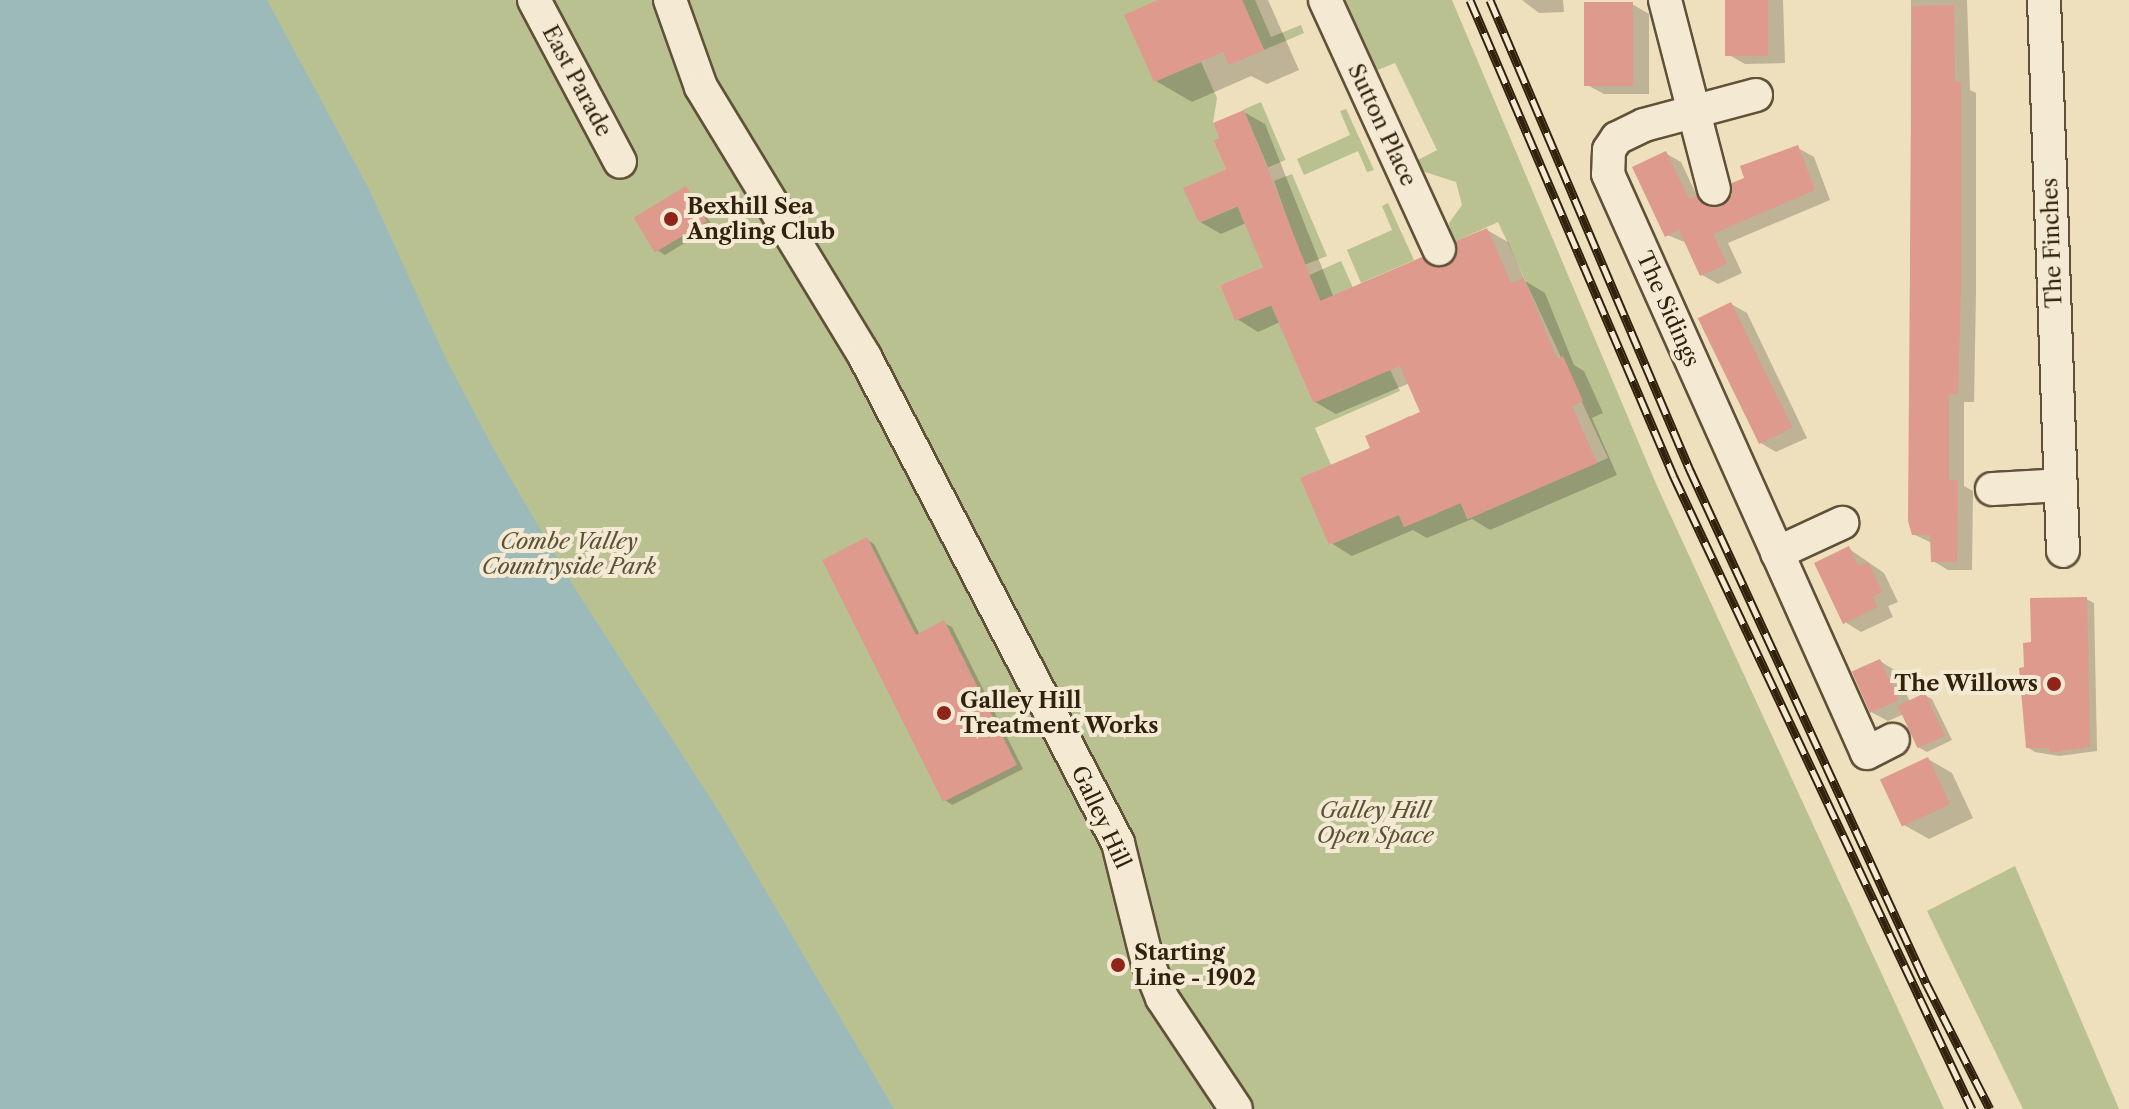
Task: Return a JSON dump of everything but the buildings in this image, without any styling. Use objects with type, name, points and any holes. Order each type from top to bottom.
[{"type":"street","name":"East Parade","points":[[534,0],[620,162]]},
{"type":"street","name":"Galley Hill","points":[[670,0],[701,87],[865,357],[1118,843],[1148,963],[1162,998],[1236,1109]]},
{"type":"street","name":"Sutton Place","points":[[1325,0],[1439,249]]},
{"type":"street","points":[[1665,0],[1714,189]]},
{"type":"street","name":"The Finches","points":[[2044,0],[2063,551]]},
{"type":"street","points":[[1693,112],[1756,95]]},
{"type":"street","name":"The Sidings","points":[[1693,112],[1617,138],[1609,150],[1608,174],[1867,753],[1893,740]]},
{"type":"street","points":[[1992,489],[2061,485]]},
{"type":"street","points":[[1777,553],[1842,523]]},
{"type":"green space","name":"Combe Valley Countryside Park","points":[[0,0],[1159,0],[1154,82],[1201,62],[1217,98],[1213,123],[1219,138],[1213,140],[1226,169],[1184,188],[1199,223],[1241,205],[1263,267],[1220,285],[1235,320],[1277,303],[1285,337],[1313,403],[1356,385],[1381,350],[1400,391],[1315,428],[1331,465],[1301,478],[1330,545],[1375,525],[1389,492],[1404,527],[1438,513],[1400,421],[1409,416],[1446,499],[1457,496],[1468,519],[1608,458],[1498,222],[1452,243],[1449,223],[1462,205],[1456,182],[1422,171],[1416,161],[1437,150],[1395,63],[1373,72],[1337,0],[1452,0],[1657,486],[1944,1109],[0,1109]]},
{"type":"green space","points":[[1242,0],[1255,0],[1271,37],[1301,25],[1304,33],[1264,50]]},
{"type":"green space","points":[[1261,102],[1286,160],[1268,167],[1244,109]]},
{"type":"green space","points":[[1346,109],[1374,170],[1367,172],[1358,151],[1304,175],[1297,159],[1350,135],[1340,111]]},
{"type":"green space","points":[[1292,174],[1327,256],[1304,265],[1274,181]]},
{"type":"green space","points":[[1388,203],[1414,260],[1361,283],[1347,250],[1392,230],[1382,206]]},
{"type":"green space","points":[[1341,261],[1372,331],[1340,346],[1309,275]]},
{"type":"green space","points":[[2015,866],[2119,1109],[2023,1109],[1927,911]]},
{"type":"water","points":[[0,0],[267,0],[369,189],[446,359],[498,457],[576,590],[723,818],[894,1109],[0,1109]]},
{"type":"railway","points":[[1470,0],[1674,477],[1972,1109]]},
{"type":"railway","points":[[1490,0],[1690,470],[1926,983],[1990,1109]]},
{"type":"place","name":"Bexhill Sea Angling Club","points":[[671,219]]},
{"type":"place","name":"The Willows","points":[[2054,684]]},
{"type":"place","name":"Galley Hill Treatment Works","points":[[944,713]]},
{"type":"place","name":"Starting Line - 1902","points":[[1118,965]]},
{"type":"park label","name":"Galley Hill Open Space","points":[[1375,822]]}]
